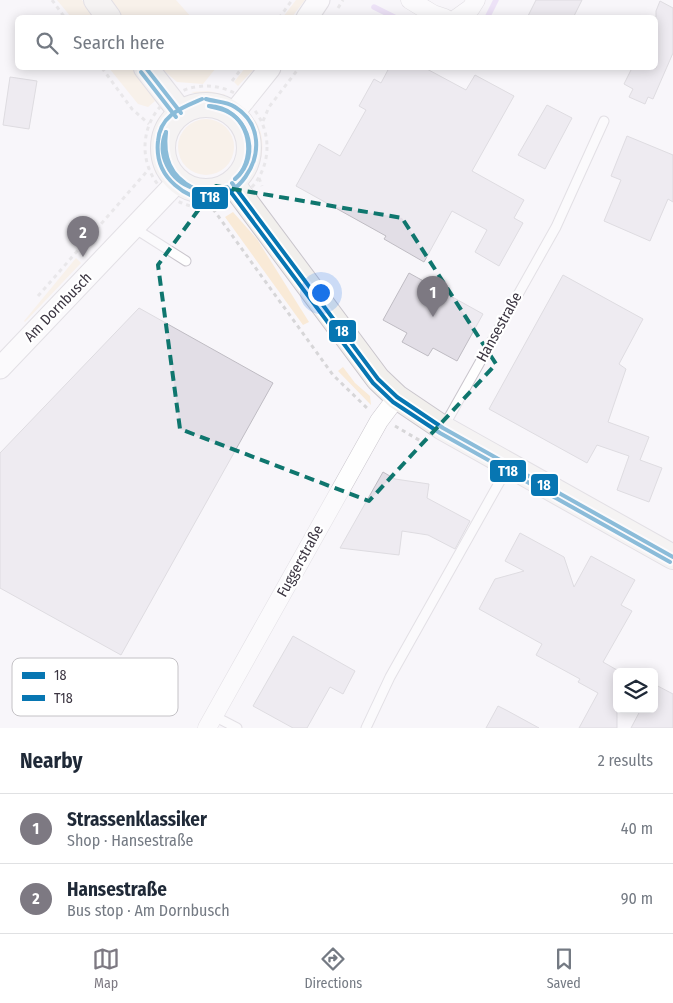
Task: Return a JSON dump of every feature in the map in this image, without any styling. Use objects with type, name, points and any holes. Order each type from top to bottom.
[{"type":"main road","points":[[96,0],[107,15]]},
{"type":"main road","points":[[148,70],[181,113]]},
{"type":"main road","points":[[204,105],[216,106],[233,114],[243,125],[248,137],[250,151],[244,169],[232,183],[222,188],[200,191],[178,181],[166,164],[163,141],[167,130],[181,113],[204,105]]},
{"type":"main road","points":[[232,183],[378,379],[396,397],[443,428],[673,557]]},
{"type":"street","points":[[309,15],[319,0]]},
{"type":"street","points":[[410,0],[436,15]]},
{"type":"street","points":[[461,15],[471,8],[476,0]]},
{"type":"street","points":[[233,114],[268,70]]},
{"type":"street","name":"Am Dornbusch","points":[[0,368],[178,181]]},
{"type":"street","name":"Fuggerstraße","points":[[211,722],[379,420],[396,397]]},
{"type":"lane","name":"Hansestraße","points":[[443,428],[556,227],[604,121]]},
{"type":"lane","points":[[134,228],[186,262]]},
{"type":"lane","points":[[366,728],[390,677],[509,466]]},
{"type":"lane","points":[[211,722],[236,728]]},
{"type":"path","points":[[52,0],[63,15]]},
{"type":"path","points":[[281,15],[292,0]]},
{"type":"path","points":[[36,300],[149,169],[146,148],[149,124],[132,109],[103,70]]},
{"type":"path","points":[[225,90],[240,70]]},
{"type":"path","points":[[262,122],[269,107],[297,70]]},
{"type":"path","points":[[259,178],[264,191]]},
{"type":"highlighted area","points":[[216,186],[402,218],[496,364],[369,501],[180,429],[158,265]]},
{"type":"shaded area","points":[[57,0],[82,0],[93,15],[69,15]]},
{"type":"shaded area","points":[[109,0],[176,0],[189,15],[120,15]]},
{"type":"shaded area","points":[[296,0],[305,0],[294,15],[285,15]]},
{"type":"shaded area","points":[[111,70],[133,70],[155,101],[148,107],[138,104]]},
{"type":"shaded area","points":[[163,70],[214,70],[203,84],[177,82]]},
{"type":"shaded area","points":[[243,70],[253,70],[238,86],[234,82]]},
{"type":"shaded area","points":[[208,91],[226,95],[209,97],[191,92]]},
{"type":"shaded area","points":[[160,116],[156,174],[150,145],[153,130]]},
{"type":"shaded area","points":[[200,119],[212,119],[226,127],[234,141],[232,158],[226,167],[212,175],[200,175],[190,170],[183,163],[178,153],[178,141],[183,131],[190,124]]},
{"type":"shaded area","points":[[255,120],[261,134],[262,150],[259,165],[253,179],[256,149]]},
{"type":"shaded area","points":[[206,197],[220,202],[204,204],[186,199]]},
{"type":"shaded area","points":[[233,212],[257,239],[309,322],[303,325],[225,217]]},
{"type":"shaded area","points":[[76,258],[81,263],[25,322],[24,321]]},
{"type":"shaded area","points":[[343,367],[355,383],[370,396],[371,405],[338,371]]},
{"type":"building","points":[[536,0],[582,0],[574,15],[528,15]]},
{"type":"building","points":[[660,1],[673,8],[673,53],[653,99],[648,97],[645,104],[629,97],[633,89],[624,84],[631,70],[658,70],[658,15],[656,15]]},
{"type":"building","points":[[388,70],[429,70],[466,90],[475,75],[514,96],[472,171],[524,200],[514,218],[523,223],[499,266],[475,252],[487,230],[452,211],[424,262],[384,239],[386,236],[296,186],[319,144],[340,156],[366,110],[359,106],[374,79],[381,83]]},
{"type":"building","points":[[10,77],[37,81],[29,129],[3,125]]},
{"type":"building","points":[[547,105],[572,118],[545,169],[518,155]]},
{"type":"building","points":[[627,136],[673,155],[673,202],[668,199],[650,241],[604,221],[621,180],[611,176]]},
{"type":"building","points":[[409,273],[483,314],[457,361],[433,348],[428,356],[402,342],[407,333],[383,320]]},
{"type":"building","points":[[563,275],[643,319],[619,364],[626,369],[608,422],[649,437],[640,460],[662,468],[649,502],[617,490],[629,456],[597,445],[587,463],[489,409]]},
{"type":"building","points":[[139,308],[273,383],[121,655],[0,588],[0,453]]},
{"type":"building","points":[[383,472],[395,479],[429,484],[427,498],[470,521],[455,549],[428,535],[402,531],[399,555],[340,548]]},
{"type":"building","points":[[520,533],[564,557],[574,587],[591,556],[635,580],[621,605],[632,611],[603,662],[614,668],[613,713],[617,713],[617,728],[579,728],[598,693],[578,682],[580,679],[536,655],[542,644],[479,609],[495,579],[524,571],[505,561]]},
{"type":"building","points":[[293,636],[355,671],[343,694],[330,687],[307,728],[293,728],[253,706]]},
{"type":"building","points":[[658,686],[673,694],[673,728],[631,728],[639,713],[658,713]]},
{"type":"building","points":[[498,706],[506,710],[539,728],[486,728]]},
{"type":"waterway","points":[[488,15],[496,0]]},
{"type":"waterway","points":[[374,7],[390,15]]},
{"type":"transit line","name":"18","points":[[148,70],[181,113]]},
{"type":"transit line","name":"T18","points":[[141,72],[176,117]]},
{"type":"transit line","name":"T18","points":[[202,99],[179,109],[167,119],[160,132],[158,154],[163,171],[175,185],[195,197],[215,198],[232,190],[245,177],[254,159],[256,140],[250,122],[235,107],[206,99]]},
{"type":"transit line","name":"18","points":[[209,106],[222,108],[233,114],[247,134],[248,158],[244,169],[235,179]]},
{"type":"transit line","name":"18","points":[[209,106],[226,111],[236,118],[246,134],[248,144],[246,163],[235,179]]},
{"type":"transit line","name":"18","points":[[166,132],[166,150],[170,165],[179,178],[193,188]]},
{"type":"transit line","name":"18","points":[[166,132],[163,140],[163,149],[167,166],[178,179],[193,188]]},
{"type":"transit line","name":"18","points":[[232,183],[378,379],[397,397],[443,428],[673,557]]},
{"type":"transit line","name":"T18","points":[[227,187],[373,383],[393,402],[440,433],[670,562]]},
{"type":"place","name":"Hansestraße","points":[[83,257]]},
{"type":"place","name":"Strassenklassiker","points":[[433,317]]}]
